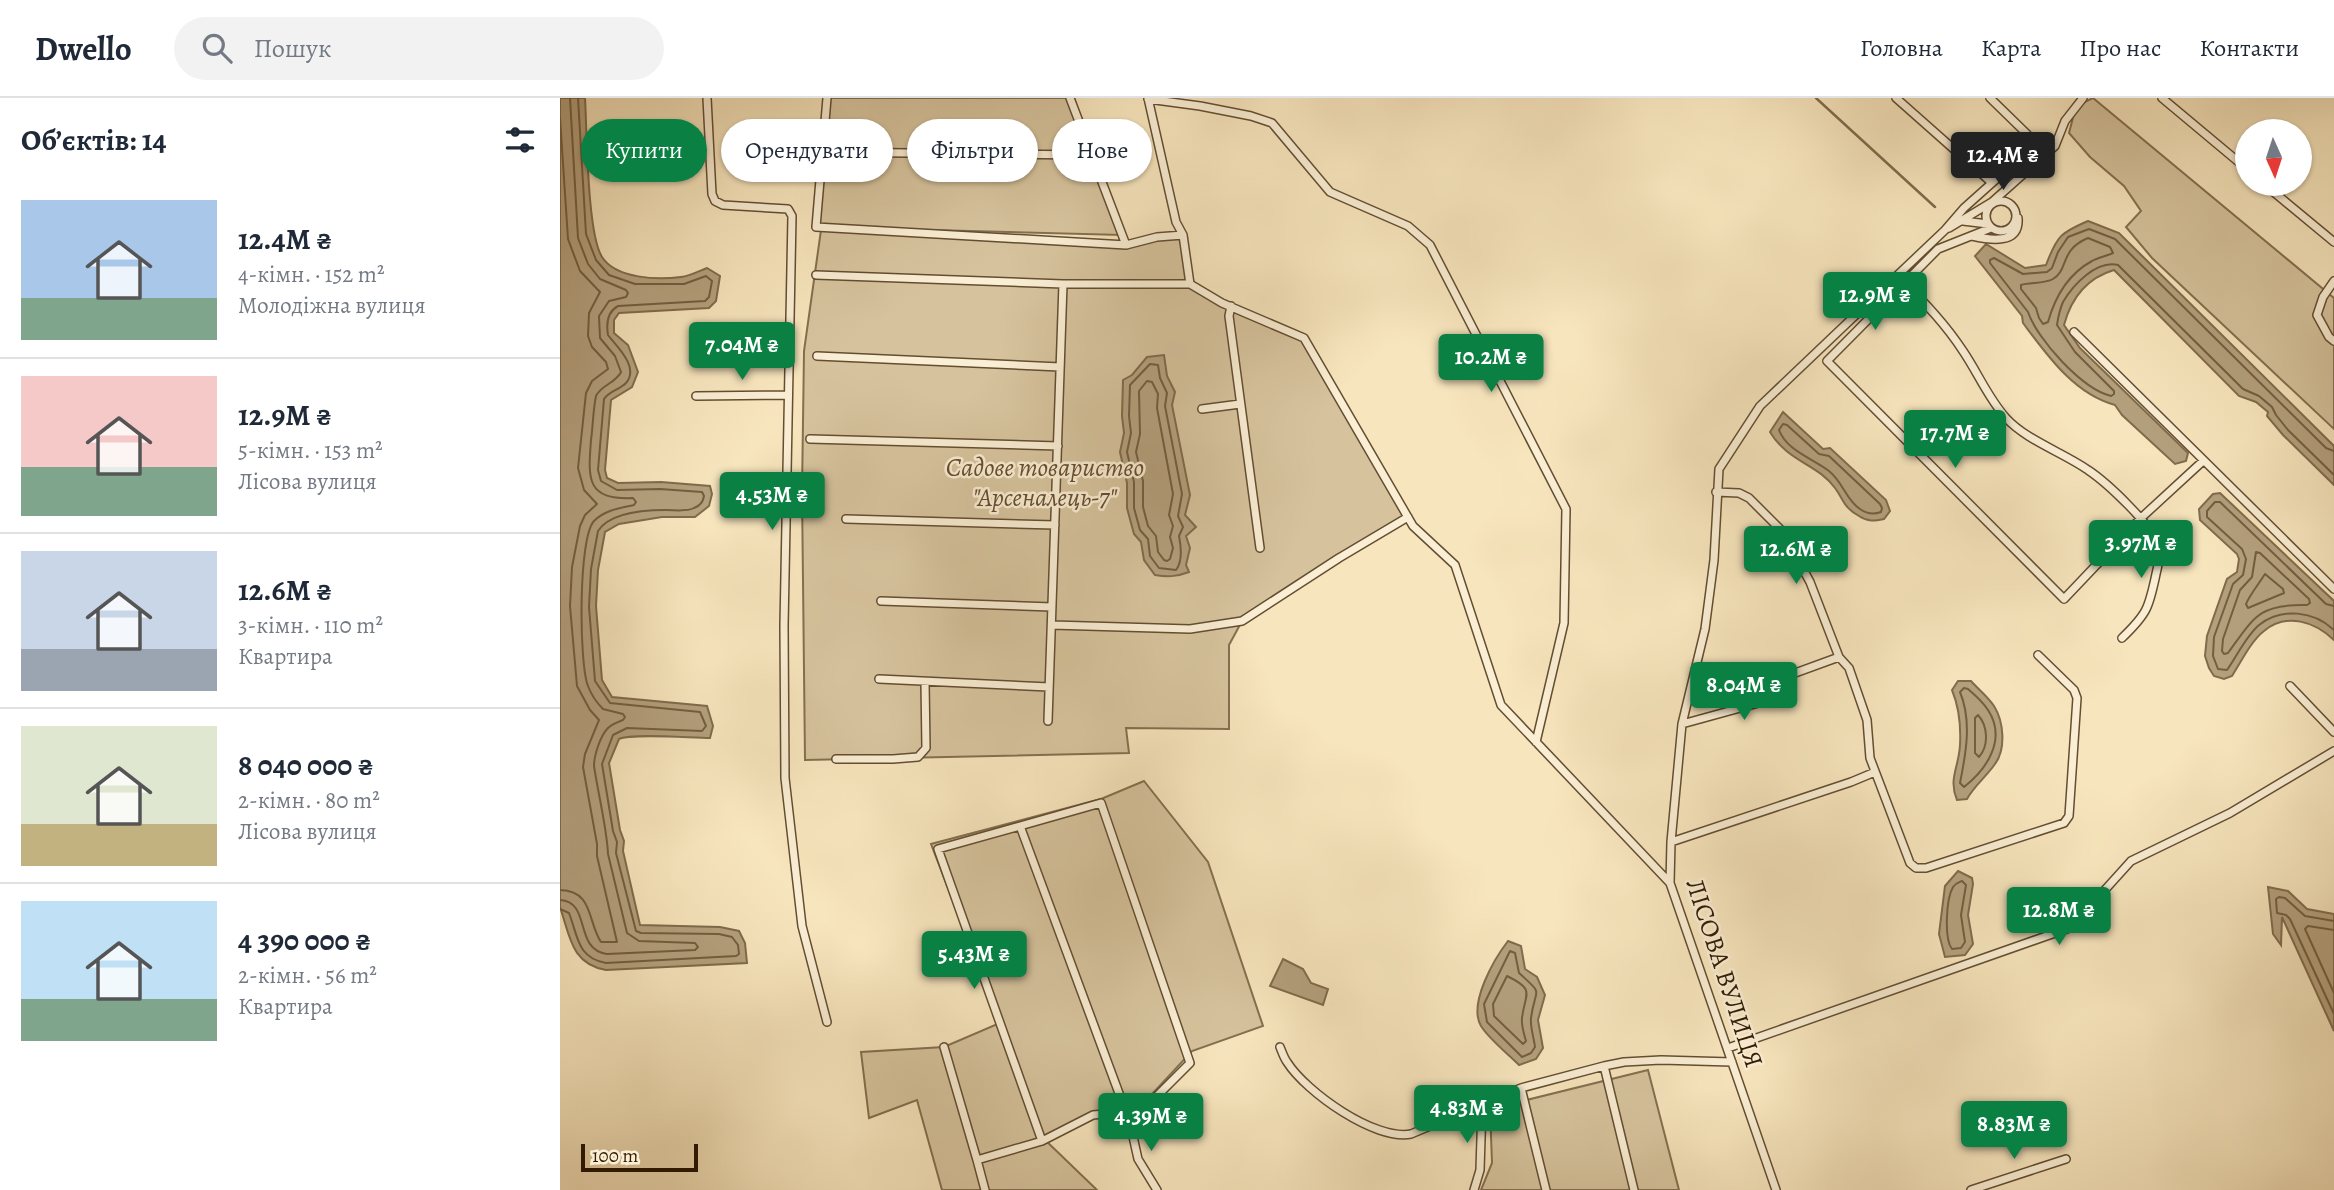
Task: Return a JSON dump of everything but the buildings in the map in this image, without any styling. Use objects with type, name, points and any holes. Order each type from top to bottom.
[{"type":"street","points":[[707,98],[712,194],[715,201],[723,205],[788,209],[792,216],[784,626],[785,778],[802,926],[827,1021]]},
{"type":"street","points":[[825,119],[827,98]]},
{"type":"street","points":[[1070,98],[1078,119]]},
{"type":"street","points":[[1896,98],[1992,183]]},
{"type":"street","points":[[1945,230],[1964,208],[2030,149],[2031,141],[2011,116],[1990,98]]},
{"type":"street","points":[[1945,230],[1992,202],[2055,146],[2065,121],[2083,98]]},
{"type":"street","points":[[2162,98],[2235,159]]},
{"type":"street","points":[[1190,284],[1183,235],[1176,222],[1148,99],[1200,106],[1272,123],[1330,192],[1408,226],[1430,245],[1566,509],[1564,623],[1536,742]]},
{"type":"street","points":[[893,153],[1052,155]]},
{"type":"street","points":[[820,182],[816,227],[1126,245],[1157,237],[1183,235]]},
{"type":"street","points":[[1102,182],[1126,245]]},
{"type":"street","points":[[2278,196],[2334,242]]},
{"type":"street","points":[[1971,236],[1992,240],[2005,239],[2015,234],[2019,228],[2016,213],[2007,201],[1992,202]]},
{"type":"street","points":[[1989,226],[1985,215],[1992,202]]},
{"type":"street","points":[[1963,220],[2001,231],[2011,227],[2016,213]]},
{"type":"street","points":[[1989,226],[1938,249],[1827,361],[2064,599],[2141,518],[2203,461]]},
{"type":"street","name":"ЛІСОВА ВУЛИЦЯ","points":[[1776,1190],[1670,883],[1682,724],[1705,629],[1714,560],[1719,469],[1760,406],[1945,230]]},
{"type":"street","points":[[817,275],[1063,284],[1190,284],[1231,306],[1304,338],[1413,526],[1455,565],[1501,705],[1670,883]]},
{"type":"street","points":[[2334,281],[2323,297],[2317,315],[2334,341]]},
{"type":"street","points":[[1904,282],[1941,318],[2007,420],[2089,470],[2141,518],[2155,537],[2159,559],[2149,607],[2141,620],[2122,638]]},
{"type":"street","points":[[1048,721],[1063,284]]},
{"type":"street","points":[[1231,306],[1229,316],[1259,548]]},
{"type":"street","points":[[2074,332],[2334,589]]},
{"type":"street","points":[[817,356],[1060,367]]},
{"type":"street","points":[[696,396],[788,395]]},
{"type":"street","points":[[1202,409],[1240,404]]},
{"type":"street","points":[[810,439],[1058,446]]},
{"type":"street","points":[[1716,492],[1739,493],[1749,498],[1783,532],[1810,582],[1839,657],[1849,668],[1867,720],[1870,758],[1910,863],[1916,868],[1926,868],[2064,823],[2069,816],[2077,698],[2074,691],[2038,655]]},
{"type":"street","points":[[1052,625],[1190,629],[1242,621],[1408,517]]},
{"type":"street","points":[[846,519],[1055,525]]},
{"type":"street","points":[[881,601],[1052,607]]},
{"type":"street","points":[[1682,724],[1773,699],[1779,683],[1839,657]]},
{"type":"street","points":[[879,679],[1049,687]]},
{"type":"street","points":[[836,759],[893,760],[918,757],[926,748],[925,682]]},
{"type":"street","points":[[2290,686],[2334,732]]},
{"type":"street","points":[[1728,1048],[2092,920],[2103,892],[2131,861],[2230,813],[2334,751]]},
{"type":"street","points":[[1671,842],[1875,772]]},
{"type":"street","points":[[1042,1141],[938,849],[1101,803],[1190,1063],[1130,1123]]},
{"type":"street","points":[[1020,826],[1130,1123],[1138,1159],[1157,1190]]},
{"type":"street","points":[[944,1046],[985,1190]]},
{"type":"street","points":[[1280,1048],[1287,1063],[1319,1096],[1350,1117],[1399,1136],[1411,1134],[1521,1088],[1604,1066],[1649,1061],[1732,1062]]},
{"type":"street","points":[[1604,1066],[1634,1190]]},
{"type":"street","points":[[1521,1088],[1546,1190]]},
{"type":"street","points":[[1474,1190],[1480,1170],[1482,1106]]},
{"type":"street","points":[[977,1160],[1042,1141],[1093,1115],[1104,1114],[1130,1123]]},
{"type":"street","points":[[1971,1190],[2066,1159]]},
{"type":"green space","points":[[830,98],[1074,98],[1081,119],[1052,119],[1052,182],[1103,182],[1122,235],[816,227],[821,182],[893,182],[893,119],[828,119]]},
{"type":"green space","points":[[2093,98],[2334,298],[2334,429],[2152,258],[2126,227],[2141,211],[2124,186],[2090,157],[2069,133],[2076,106]]},
{"type":"green space","name":"Садове товариство \"Арсеналець-7\"","points":[[821,230],[1126,245],[1183,235],[1190,284],[1304,338],[1408,517],[1242,621],[1229,645],[1229,729],[1126,728],[1129,753],[805,760],[802,492],[804,351]]},
{"type":"green space","points":[[1144,781],[1208,862],[1263,1026],[1192,1051],[1126,1122],[1094,1111],[1042,1137],[1097,1190],[942,1190],[917,1100],[869,1118],[861,1052],[944,1047],[1000,1023],[931,844],[1101,799]]},
{"type":"green space","points":[[1648,1070],[1679,1190],[1481,1190],[1492,1163],[1490,1109]]},
{"type":"water","points":[[560,98],[585,98],[586,119],[581,119],[581,182],[589,182],[593,227],[602,257],[617,270],[650,278],[684,276],[707,268],[720,276],[716,301],[709,308],[619,313],[614,320],[614,333],[628,345],[638,372],[632,387],[611,400],[605,470],[607,478],[618,483],[661,482],[710,486],[712,494],[709,506],[695,517],[662,517],[619,524],[605,532],[598,570],[596,606],[602,680],[612,697],[707,706],[713,726],[710,738],[648,736],[619,739],[609,763],[624,841],[623,851],[640,925],[720,927],[739,931],[745,943],[747,963],[606,970],[594,967],[585,962],[574,947],[560,907]]},
{"type":"water","points":[[2088,221],[2119,233],[2334,446],[2334,485],[2283,435],[2267,416],[2268,412],[2256,402],[2239,396],[2114,270],[2088,284],[2076,298],[2064,325],[2080,348],[2188,453],[2186,461],[2175,464],[2122,415],[2115,405],[2087,392],[2063,372],[2032,335],[2023,323],[2022,316],[1975,256],[1986,244],[2025,268],[2046,265],[2061,237]]},
{"type":"water","points":[[1164,355],[1167,376],[1175,392],[1172,405],[1190,495],[1185,515],[1196,527],[1186,536],[1190,548],[1186,565],[1189,572],[1168,576],[1155,575],[1144,560],[1141,542],[1134,534],[1127,508],[1127,483],[1120,452],[1124,433],[1123,380],[1132,375],[1147,357]]},
{"type":"water","points":[[1783,412],[1823,449],[1830,448],[1886,500],[1890,511],[1884,519],[1868,520],[1854,513],[1828,480],[1777,442],[1770,432]]},
{"type":"water","points":[[2220,493],[2334,601],[2334,640],[2310,624],[2291,621],[2273,625],[2259,635],[2232,676],[2224,679],[2214,676],[2209,668],[2205,656],[2207,636],[2227,579],[2237,572],[2239,559],[2237,554],[2200,520],[2199,509],[2213,494]]},
{"type":"water","points":[[1958,681],[1971,681],[1992,703],[2000,720],[2002,743],[1995,764],[1967,799],[1957,800],[1954,779],[1960,731],[1952,690]]},
{"type":"water","points":[[1958,871],[1972,878],[1968,915],[1973,944],[1965,955],[1945,957],[1939,934],[1945,886]]},
{"type":"water","points":[[2268,887],[2288,891],[2307,909],[2334,914],[2334,1031],[2282,917],[2281,945],[2273,934]]},
{"type":"water","points":[[1508,941],[1521,946],[1525,969],[1537,977],[1545,995],[1538,1020],[1543,1048],[1536,1059],[1519,1065],[1489,1036],[1478,1017],[1484,982]]},
{"type":"water","points":[[1283,959],[1303,969],[1311,983],[1328,989],[1323,1005],[1270,986]]},
{"type":"waterway","points":[[1816,98],[1935,207]]}]
